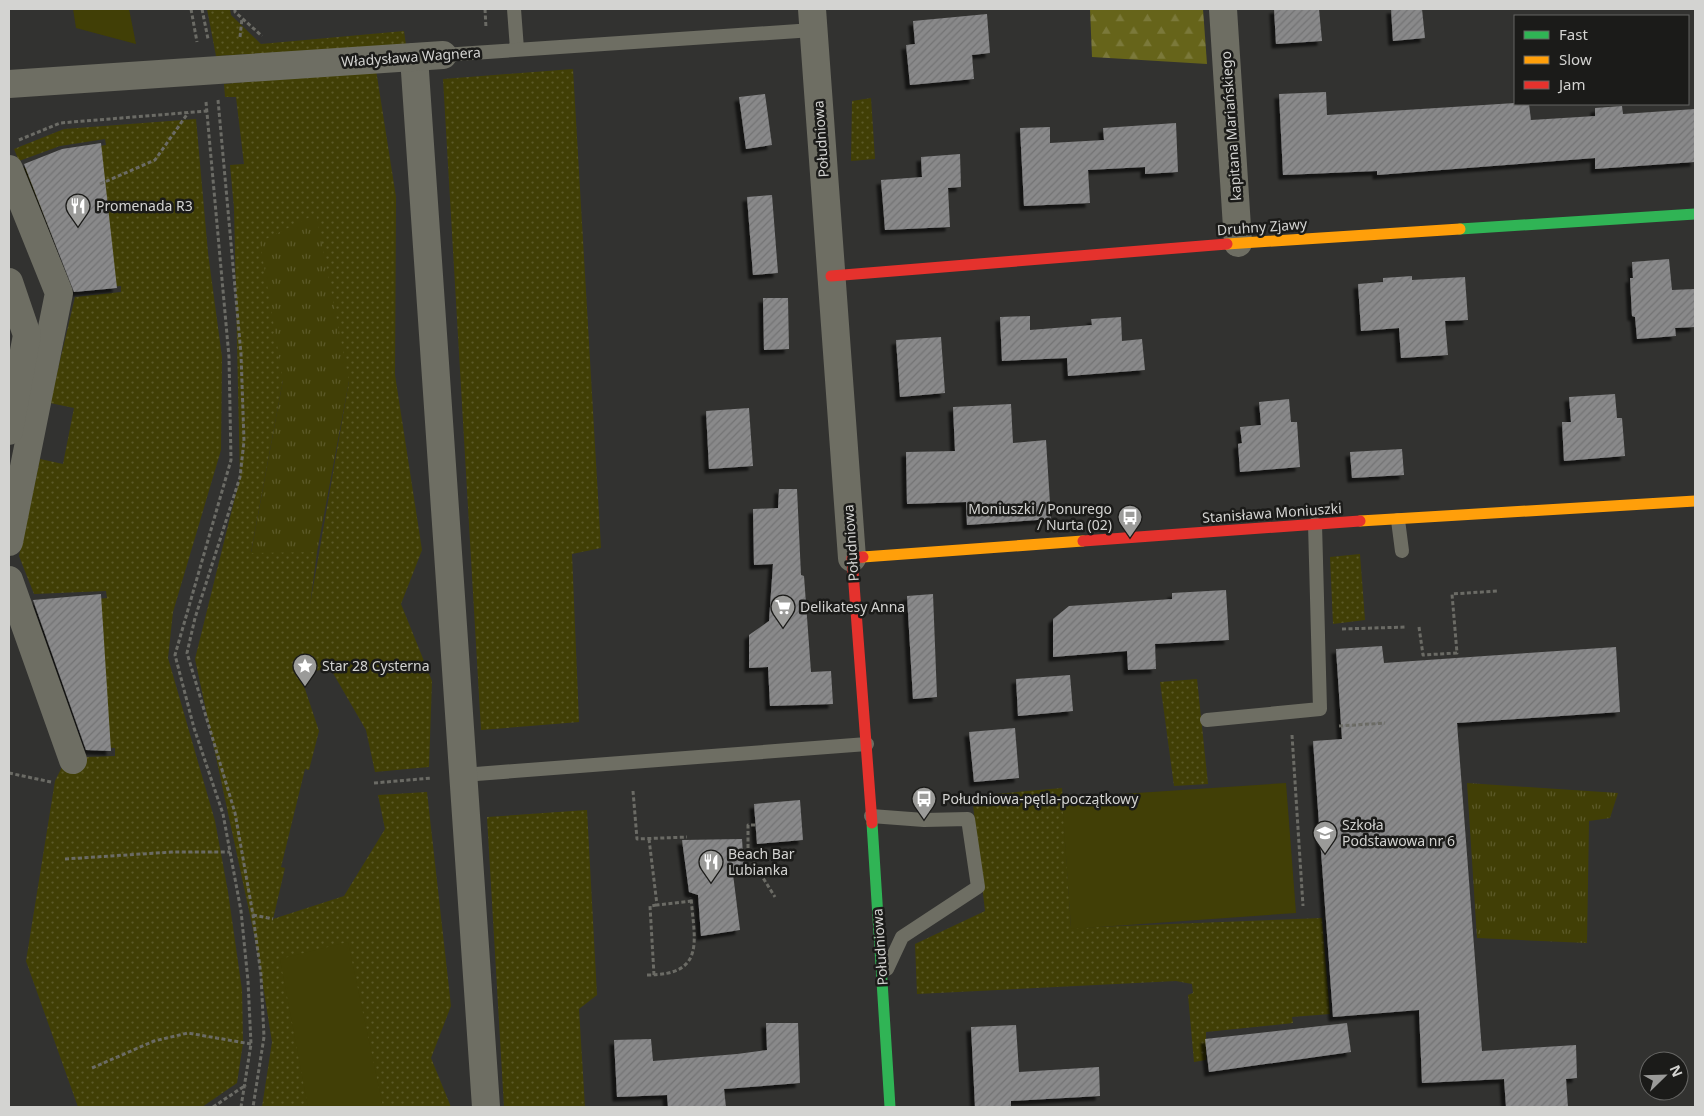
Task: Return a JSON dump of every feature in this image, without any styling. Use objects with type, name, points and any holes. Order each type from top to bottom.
[{"type":"street","name":"kapitana Mariańskiego","points":[[1223,9],[1238,243]]},
{"type":"street","name":"Południowa","points":[[813,19],[867,744],[890,1107]]},
{"type":"street","name":"Władysława Wagnera","points":[[9,84],[443,56]]},
{"type":"street","points":[[414,57],[486,1107]]},
{"type":"street","points":[[143,94],[170,82],[208,70]]},
{"type":"street","points":[[9,169],[60,293],[9,542]]},
{"type":"street","name":"Druhny Zjawy","points":[[831,276],[1238,243],[1695,214]]},
{"type":"street","points":[[9,282],[27,335],[9,431]]},
{"type":"street","name":"Stanisława Moniuszki","points":[[852,558],[1315,524],[1695,501]]},
{"type":"street","points":[[9,580],[66,756],[28,664],[13,648],[9,634]]},
{"type":"lane","points":[[514,9],[517,49]]},
{"type":"lane","name":"Władysława Wagnera","points":[[443,56],[813,19]]},
{"type":"lane","points":[[1398,520],[1402,551]]},
{"type":"lane","points":[[1206,720],[1320,709],[1315,524]]},
{"type":"lane","points":[[463,775],[867,744]]},
{"type":"lane","points":[[871,816],[924,820],[968,819],[978,887],[902,937],[882,979]]},
{"type":"path","points":[[191,9],[208,70],[218,88],[241,354],[244,441],[240,477],[195,618],[187,653],[234,814],[253,915],[261,975],[264,1037],[253,1107]]},
{"type":"path","points":[[202,9],[208,70],[207,111],[216,238],[228,357],[231,460],[175,655],[194,728],[223,814],[241,911],[248,981],[251,1044],[241,1107]]},
{"type":"path","points":[[240,36],[242,18]]},
{"type":"path","points":[[17,140],[60,123],[207,111]]},
{"type":"path","points":[[100,184],[155,160],[188,113]]},
{"type":"path","points":[[1419,627],[1423,655],[1457,652],[1452,594],[1497,591]]},
{"type":"path","points":[[1318,630],[1406,627]]},
{"type":"path","points":[[1330,727],[1384,723]]},
{"type":"path","points":[[1291,728],[1303,906]]},
{"type":"path","points":[[374,783],[427,778]]},
{"type":"path","points":[[633,791],[637,839],[687,837]]},
{"type":"path","points":[[756,825],[748,825],[748,854],[774,897]]},
{"type":"path","points":[[649,839],[657,906]]},
{"type":"path","points":[[65,859],[172,852],[230,852]]},
{"type":"path","points":[[647,976],[666,976],[686,966],[694,950],[695,933],[691,896]]},
{"type":"path","points":[[654,976],[650,906],[692,902]]},
{"type":"path","points":[[253,915],[273,919]]},
{"type":"path","points":[[92,1068],[154,1041],[188,1034],[251,1044]]},
{"type":"path","points":[[213,1107],[246,1085]]},
{"type":"green space","points":[[73,9],[129,9],[136,44],[76,28]]},
{"type":"green space","points":[[207,9],[230,9],[231,15],[261,44],[404,31],[406,45],[216,56]]},
{"type":"green space","points":[[1090,9],[1203,9],[1207,64],[1092,57]]},
{"type":"green space","points":[[573,69],[601,548],[572,554],[579,722],[481,730],[443,79]]},
{"type":"green space","points":[[376,70],[396,197],[395,375],[422,550],[401,604],[432,681],[429,767],[375,772],[366,730],[330,668],[300,674],[319,731],[309,770],[305,769],[281,867],[285,868],[273,919],[344,896],[385,829],[378,795],[427,792],[451,1006],[431,1058],[451,1107],[262,1107],[272,1042],[257,948],[195,659],[240,477],[234,208],[230,165],[244,164],[236,97],[225,97],[224,84]],"holes":[[[283,380],[349,381],[310,605],[317,552],[251,552]]]},
{"type":"green space","points":[[871,98],[875,159],[851,161],[852,101]]},
{"type":"green space","points":[[196,119],[208,253],[222,357],[221,450],[173,612],[168,658],[215,821],[228,892],[242,990],[243,1043],[237,1083],[202,1107],[78,1107],[26,961],[55,781],[63,765],[84,757],[115,756],[115,748],[86,746],[39,605],[107,598],[106,591],[34,594],[19,556],[40,459],[63,464],[74,408],[50,403],[75,297],[121,292],[121,286],[74,289],[24,168],[63,152],[106,145],[105,139],[60,146],[19,161],[14,149],[64,129]]},
{"type":"green space","points":[[316,214],[349,381],[317,552],[251,553],[283,380],[260,242]]},
{"type":"green space","points":[[1360,554],[1365,620],[1333,624],[1330,557]]},
{"type":"green space","points":[[1197,679],[1208,784],[1174,786],[1160,682]]},
{"type":"green space","points":[[1286,783],[1296,913],[1071,929],[1062,798]]},
{"type":"green space","points":[[1467,783],[1618,793],[1610,818],[1589,821],[1587,943],[1477,938]]},
{"type":"green space","points":[[1062,788],[1071,928],[1322,918],[1330,1014],[1292,1017],[1293,1023],[1206,1032],[1206,1060],[1194,1062],[1188,995],[1193,993],[1192,984],[1176,981],[917,994],[915,944],[985,911],[972,796]]},
{"type":"green space","points":[[587,810],[597,995],[579,1009],[585,1107],[504,1107],[487,817]]},
{"type":"green space","points":[[348,942],[383,1107],[308,1107],[280,959]]},
{"type":"building","points":[[1274,9],[1319,9],[1322,41],[1276,44]]},
{"type":"building","points":[[1391,9],[1422,9],[1425,38],[1393,41]]},
{"type":"building","points":[[987,14],[990,53],[972,55],[974,79],[910,85],[906,45],[915,44],[913,21]]},
{"type":"building","points":[[1326,92],[1327,115],[1514,103],[1514,105],[1529,105],[1531,120],[1595,116],[1595,108],[1622,106],[1623,114],[1695,109],[1695,162],[1595,169],[1595,158],[1377,175],[1377,171],[1283,175],[1279,94]]},
{"type":"building","points":[[765,94],[772,145],[746,149],[739,97]]},
{"type":"building","points":[[1176,123],[1178,172],[1145,174],[1145,167],[1088,170],[1090,203],[1024,206],[1020,128],[1050,127],[1050,143],[1104,140],[1103,128]]},
{"type":"building","name":"Promenada R3","points":[[101,143],[117,288],[74,292],[24,164],[62,149]]},
{"type":"building","points":[[960,154],[961,187],[948,188],[950,227],[885,230],[881,180],[922,177],[921,157]]},
{"type":"building","points":[[772,195],[778,273],[753,275],[747,197]]},
{"type":"building","points":[[1669,259],[1672,290],[1695,289],[1695,327],[1675,328],[1676,336],[1637,339],[1635,317],[1632,316],[1630,278],[1633,278],[1632,262]]},
{"type":"building","points":[[1412,276],[1412,280],[1465,277],[1468,320],[1445,321],[1448,355],[1401,358],[1399,328],[1361,331],[1358,284],[1383,282],[1383,278]]},
{"type":"building","points":[[763,298],[788,298],[789,349],[764,350]]},
{"type":"building","points":[[1030,316],[1030,330],[1092,325],[1091,319],[1121,317],[1122,341],[1142,339],[1145,370],[1068,376],[1067,358],[1002,361],[1000,317]]},
{"type":"building","points":[[941,337],[945,393],[900,397],[896,340]]},
{"type":"building","points":[[1615,394],[1617,418],[1622,418],[1625,456],[1564,461],[1562,422],[1571,422],[1569,397]]},
{"type":"building","points":[[1289,399],[1291,422],[1297,422],[1300,467],[1240,472],[1238,444],[1242,443],[1240,427],[1261,425],[1259,402]]},
{"type":"building","points":[[1011,404],[1013,443],[1046,440],[1051,519],[967,525],[966,502],[907,504],[906,452],[955,451],[953,407]]},
{"type":"building","points":[[749,408],[753,466],[709,469],[706,411]]},
{"type":"building","points":[[1402,449],[1404,475],[1352,478],[1350,452]]},
{"type":"building","points":[[779,489],[797,489],[801,575],[804,576],[811,672],[831,671],[833,704],[770,706],[768,667],[749,668],[749,635],[769,621],[773,564],[754,565],[753,509],[778,508]]},
{"type":"building","points":[[1226,590],[1229,640],[1155,644],[1156,669],[1128,670],[1127,651],[1053,657],[1053,619],[1069,606],[1172,599],[1172,593]]},
{"type":"building","points":[[101,594],[111,751],[86,750],[33,600]]},
{"type":"building","points":[[933,594],[937,697],[913,699],[907,596]]},
{"type":"building","points":[[1382,646],[1384,663],[1616,647],[1620,712],[1457,723],[1482,1051],[1576,1045],[1577,1078],[1566,1079],[1568,1107],[1506,1107],[1504,1079],[1422,1083],[1419,1010],[1333,1017],[1313,741],[1342,739],[1336,649]]},
{"type":"building","points":[[1070,675],[1073,711],[1018,716],[1016,679]]},
{"type":"building","points":[[1015,728],[1019,778],[974,782],[969,732]]},
{"type":"building","points":[[800,800],[803,840],[757,844],[754,804]]},
{"type":"building","name":"Beach Bar Lubianka","points":[[742,839],[744,869],[733,874],[740,930],[701,936],[698,895],[689,892],[682,840]]},
{"type":"building","points":[[766,1023],[798,1023],[800,1083],[724,1089],[726,1107],[668,1107],[667,1095],[617,1097],[614,1040],[651,1039],[653,1061],[737,1054],[767,1050]]},
{"type":"building","points":[[1347,1023],[1351,1052],[1209,1072],[1205,1039]]},
{"type":"building","points":[[1016,1025],[1019,1072],[1099,1067],[1100,1096],[1011,1101],[1011,1107],[975,1107],[971,1027]]},
{"type":"traffic: fast","points":[[1460,229],[1695,214]]},
{"type":"traffic: fast","points":[[872,823],[890,1107]]},
{"type":"traffic: slow","points":[[1227,244],[1460,229]]},
{"type":"traffic: slow","points":[[1360,521],[1695,501]]},
{"type":"traffic: slow","points":[[863,557],[1083,541]]},
{"type":"traffic: jam","points":[[831,276],[1227,244]]},
{"type":"traffic: jam","points":[[1083,541],[1360,521]]},
{"type":"traffic: jam","points":[[863,557],[852,558],[872,823]]},
{"type":"place","name":"Promenada R3","points":[[78,227]]},
{"type":"place","name":"Moniuszki / Ponurego / Nurta (02)","points":[[1130,538]]},
{"type":"place","name":"Delikatesy Anna","points":[[783,628]]},
{"type":"place","name":"Star 28 Cysterna","points":[[305,687]]},
{"type":"place","name":"Południowa-pętla-początkowy","points":[[924,820]]},
{"type":"place","name":"Szkoła Podstawowa nr 6","points":[[1325,854]]},
{"type":"place","name":"Beach Bar Lubianka","points":[[711,883]]}]
